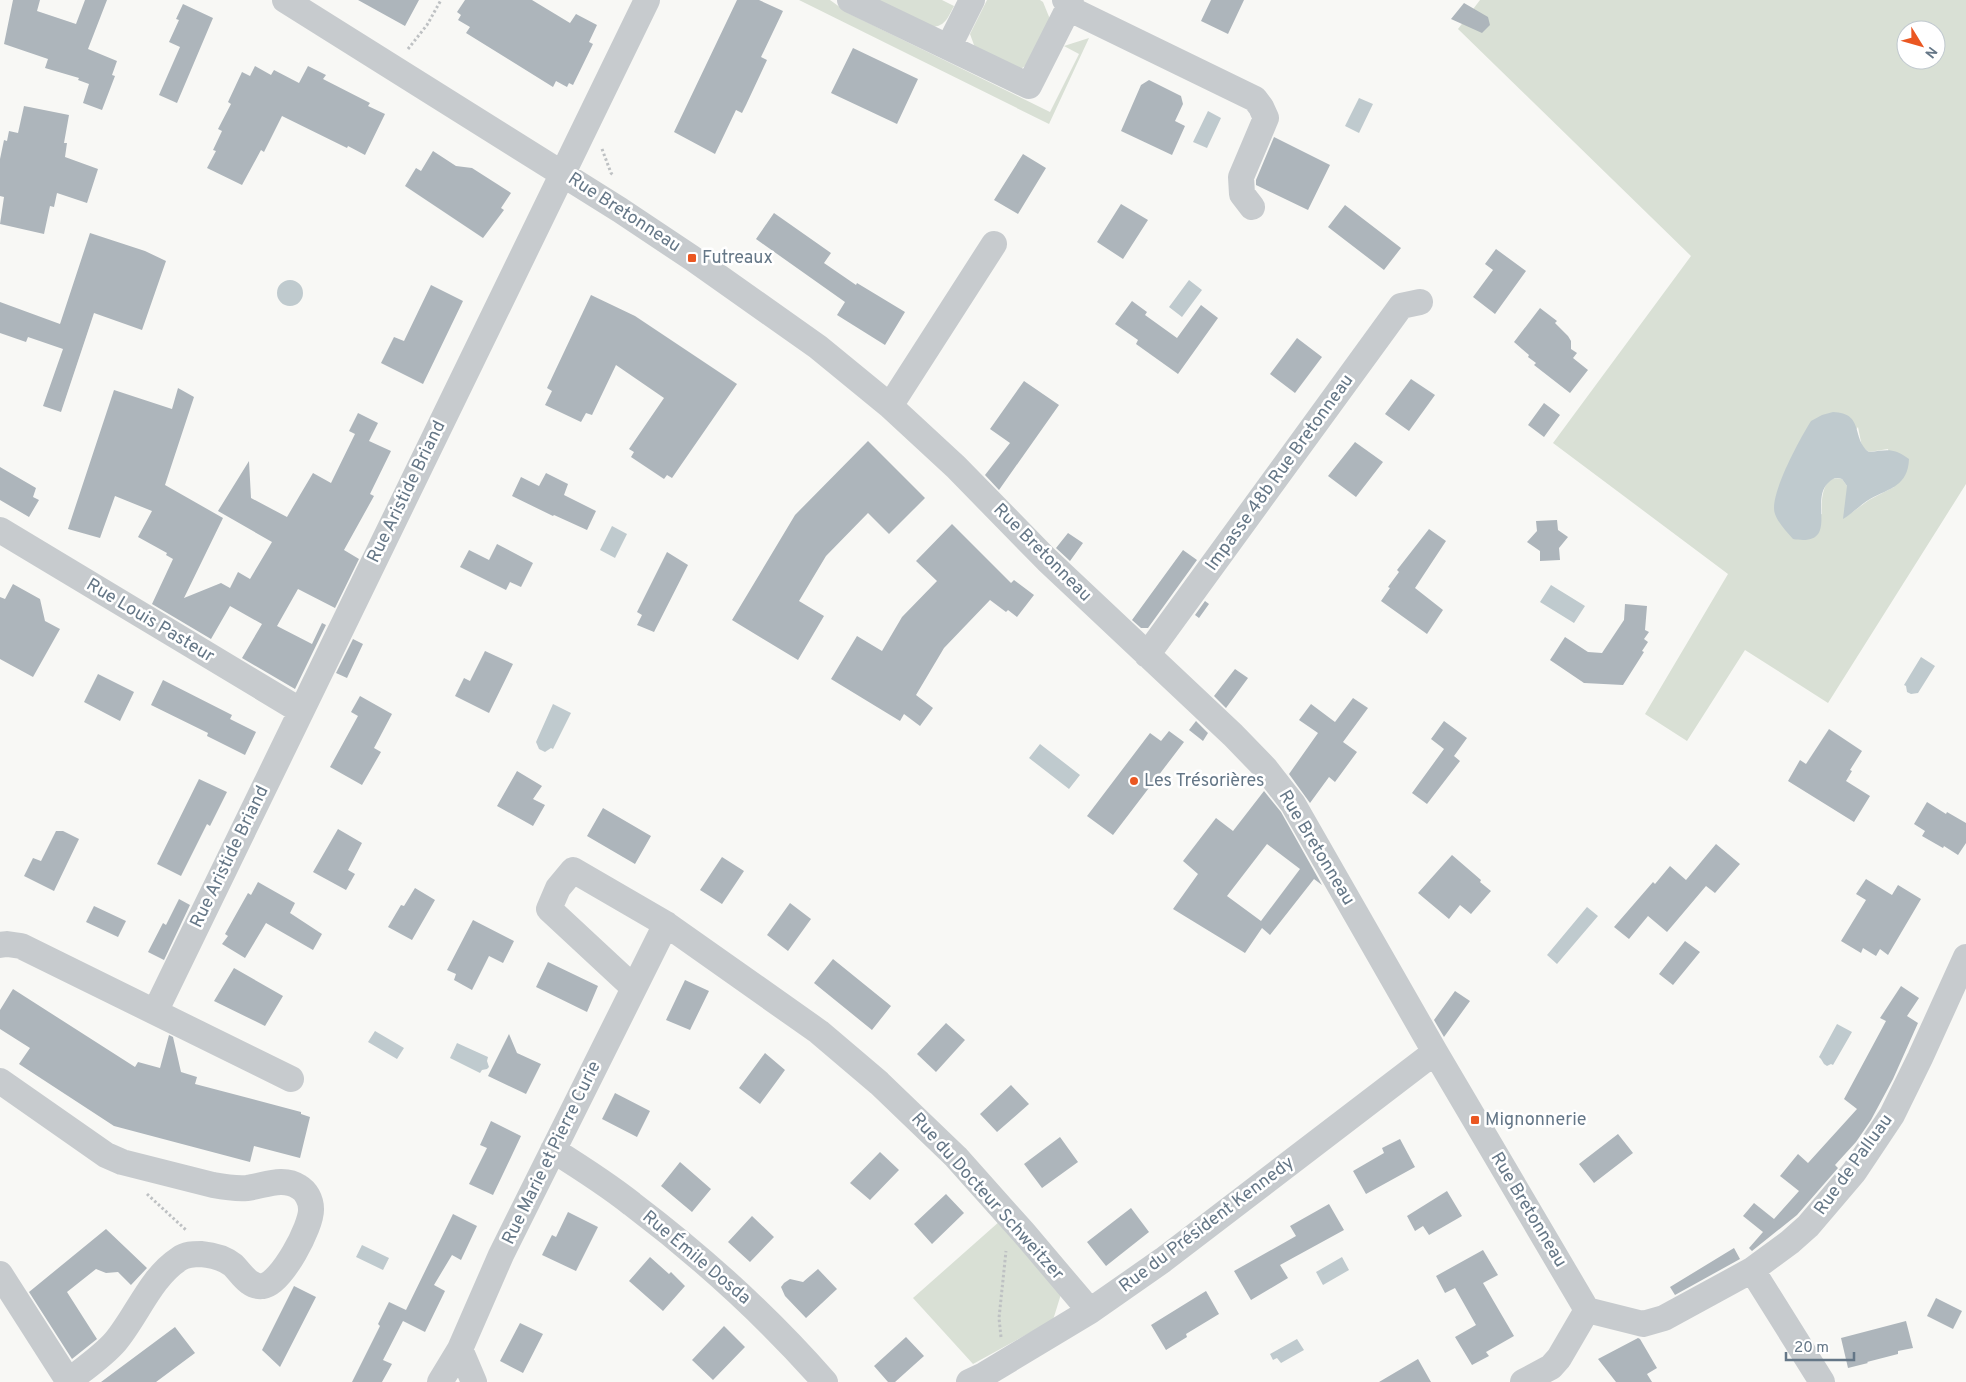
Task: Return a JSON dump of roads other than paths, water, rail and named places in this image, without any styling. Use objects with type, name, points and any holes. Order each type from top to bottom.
[{"type":"street","name":"Rue Aristide Briand","points":[[155,1012],[647,0]]},
{"type":"street","points":[[850,0],[1029,86],[1067,4],[1255,99],[1262,107],[1266,118],[1241,177],[1242,194],[1252,207]]},
{"type":"street","points":[[949,46],[972,0]]},
{"type":"street","name":"Rue Bretonneau","points":[[299,3],[562,172],[692,258],[810,341],[890,406],[956,467],[1047,560],[1239,741],[1265,768],[1293,804],[1435,1052],[1587,1310]]},
{"type":"street","points":[[890,406],[994,244]]},
{"type":"street","name":"Impasse 48b Rue Bretonneau","points":[[1147,655],[1402,306],[1420,302]]},
{"type":"street","name":"Rue Louis Pasteur","points":[[0,530],[301,711]]},
{"type":"street","name":"Rue du Docteur Schweitzer","points":[[634,988],[549,909],[558,888],[573,870],[666,924],[819,1032],[879,1082],[956,1157],[1090,1311]]},
{"type":"street","name":"Rue Marie et Pierre Curie","points":[[440,1382],[460,1349],[501,1255],[666,924]]},
{"type":"street","points":[[0,945],[21,946],[291,1079]]},
{"type":"street","name":"Rue de Palluau","points":[[1587,1310],[1643,1324],[1664,1318],[1752,1270],[1808,1226],[1854,1172],[1892,1115],[1966,957]]},
{"type":"street","name":"Rue du Président Kennedy","points":[[969,1382],[1090,1311],[1163,1260],[1435,1052]]},
{"type":"street","points":[[0,1081],[106,1155],[122,1162],[226,1187],[246,1188],[279,1181],[288,1182],[298,1186],[305,1192],[311,1202],[312,1211],[308,1224],[289,1262],[280,1274],[262,1287],[244,1278],[224,1259],[211,1255],[190,1254],[180,1258],[156,1282],[114,1344],[69,1382],[0,1274]]},
{"type":"street","name":"Rue Émile Dosda","points":[[553,1150],[631,1203],[702,1259],[753,1306],[826,1382]]},
{"type":"street","points":[[1752,1270],[1822,1382]]},
{"type":"street","points":[[1523,1382],[1551,1368],[1559,1358],[1587,1310]]},
{"type":"street","points":[[460,1349],[474,1382]]},
{"type":"place","name":"Futreaux","points":[[692,258]]},
{"type":"place","name":"Les Trésorières","points":[[1134,781]]},
{"type":"place","name":"Mignonnerie","points":[[1475,1120]]}]
